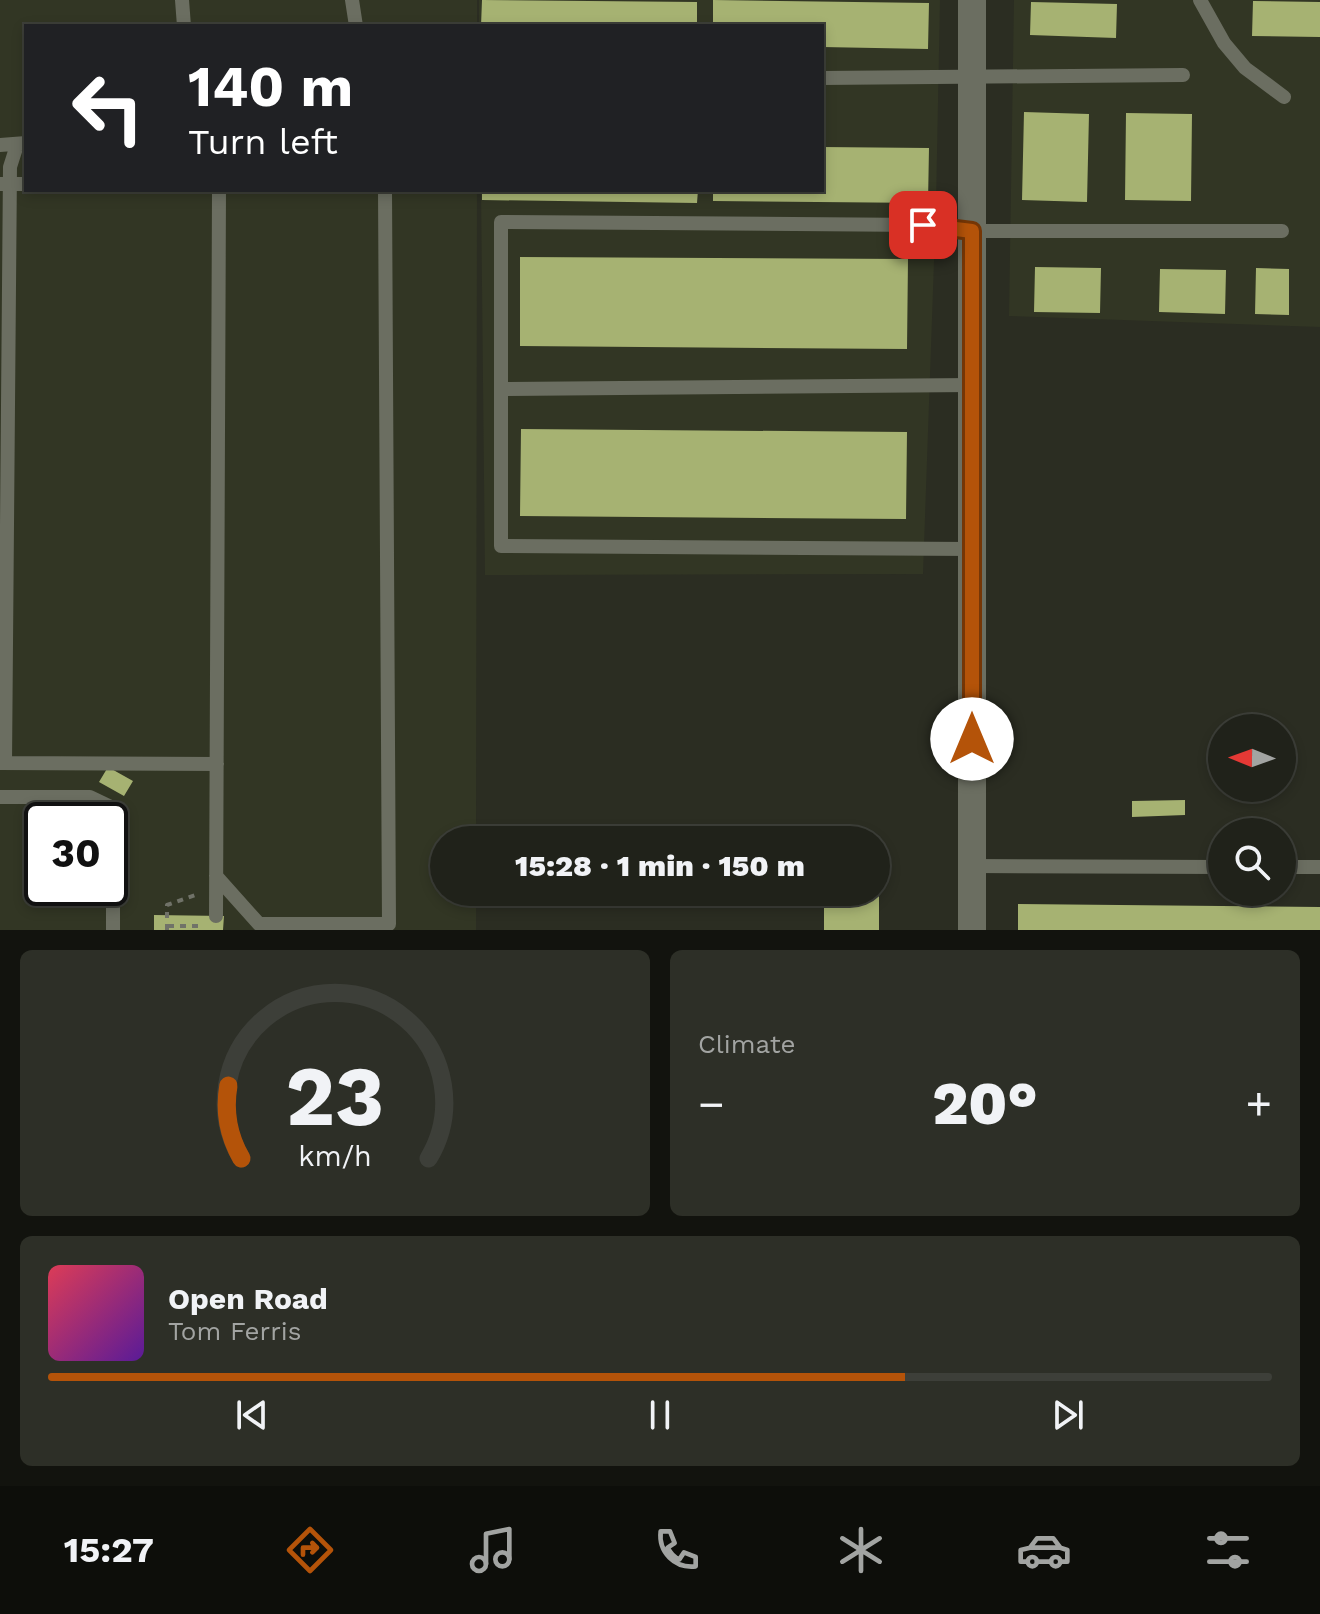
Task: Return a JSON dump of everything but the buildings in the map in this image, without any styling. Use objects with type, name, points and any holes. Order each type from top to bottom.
[{"type":"street","points":[[972,0],[972,930]]},
{"type":"lane","points":[[182,0],[184,24]]},
{"type":"lane","points":[[352,0],[356,24]]},
{"type":"lane","points":[[1200,0],[1224,43],[1245,68],[1284,97]]},
{"type":"lane","points":[[824,78],[1183,75]]},
{"type":"lane","points":[[0,145],[22,144]]},
{"type":"lane","points":[[22,144],[5,184],[2,763],[217,764]]},
{"type":"lane","points":[[216,916],[219,192]]},
{"type":"lane","points":[[216,882],[259,924],[389,924],[385,192]]},
{"type":"lane","points":[[972,549],[501,546],[501,222],[923,225],[972,231],[1282,231]]},
{"type":"lane","points":[[501,389],[972,385]]},
{"type":"lane","points":[[0,797],[90,797],[113,808],[113,930]]},
{"type":"lane","points":[[971,866],[1208,867]]},
{"type":"lane","points":[[1296,867],[1320,867]]},
{"type":"path","points":[[216,882],[167,905],[167,928],[215,926],[216,916]]},
{"type":"shaded area","points":[[0,0],[477,0],[477,24],[24,24],[24,192],[477,192],[476,826],[430,826],[430,906],[476,906],[476,930],[0,930]]},
{"type":"shaded area","points":[[479,0],[940,0],[923,574],[485,575],[481,192],[824,192],[824,24],[479,24]]},
{"type":"shaded area","points":[[1014,0],[1320,0],[1320,327],[1009,316]]},
{"type":"route","points":[[923,225],[972,231],[972,739]]}]
